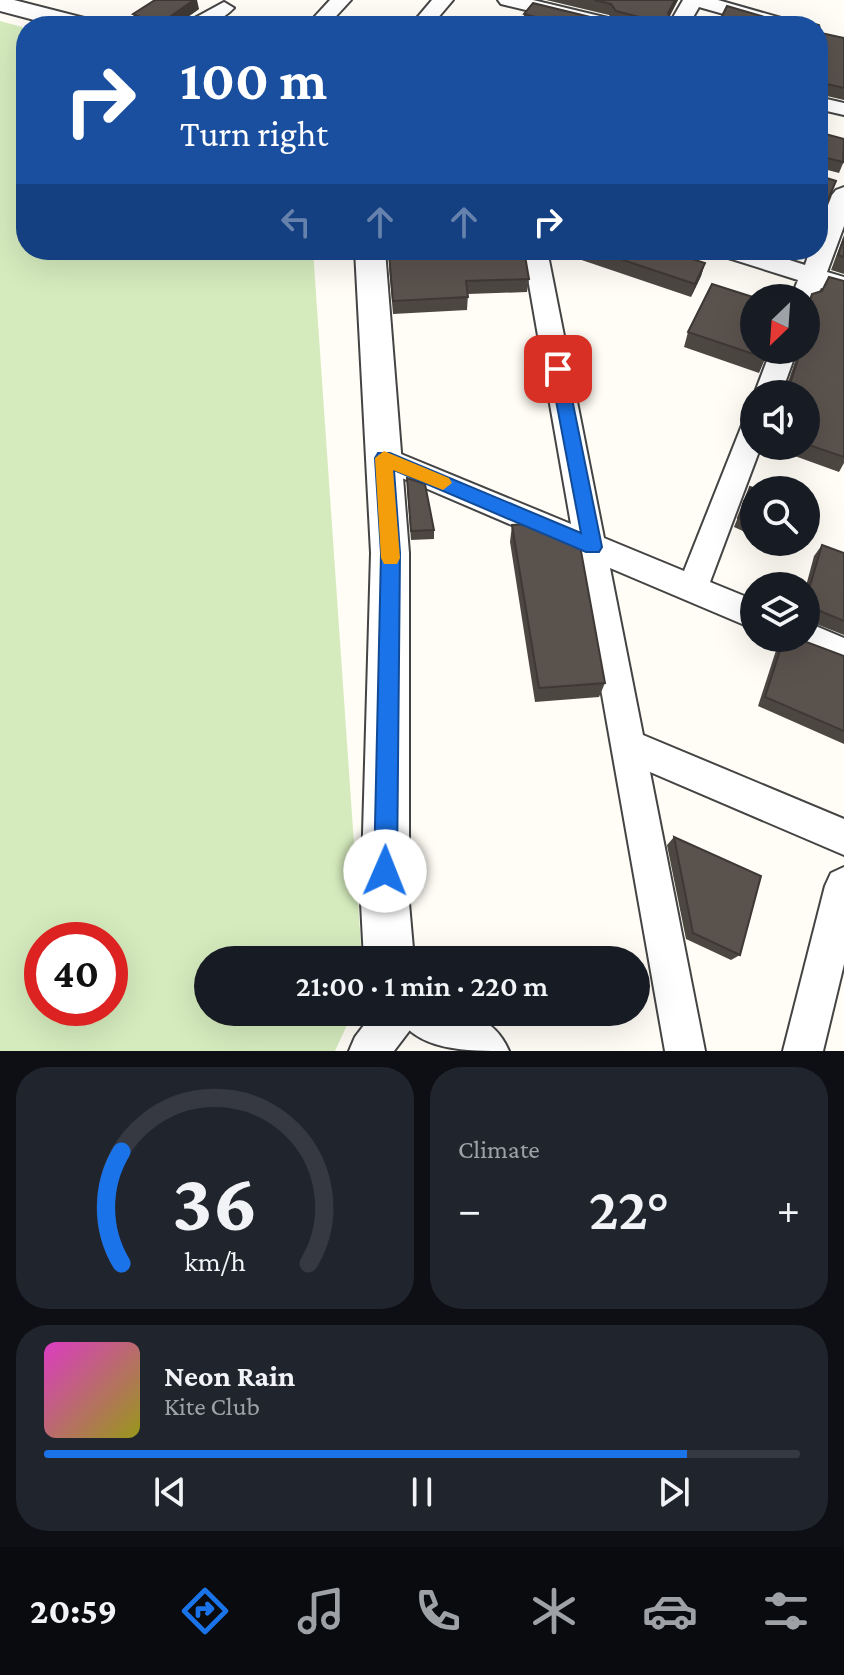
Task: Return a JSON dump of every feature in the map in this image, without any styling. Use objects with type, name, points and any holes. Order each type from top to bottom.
[{"type":"street","points":[[326,16],[341,0]]},
{"type":"street","points":[[429,16],[443,0]]},
{"type":"street","points":[[508,0],[576,16]]},
{"type":"street","points":[[695,0],[752,16]]},
{"type":"street","points":[[0,4],[47,16]]},
{"type":"street","points":[[209,16],[224,8]]},
{"type":"street","points":[[828,249],[838,230],[840,187]]},
{"type":"street","points":[[371,260],[390,553],[385,903],[388,946]]},
{"type":"street","points":[[537,260],[685,1051]]},
{"type":"street","points":[[752,260],[802,284]]},
{"type":"street","points":[[810,284],[822,260]]},
{"type":"street","points":[[820,287],[844,286]]},
{"type":"street","points":[[384,458],[740,609]]},
{"type":"street","points":[[692,589],[742,460]]},
{"type":"street","points":[[820,643],[844,653]]},
{"type":"street","points":[[629,746],[844,837]]},
{"type":"street","points":[[803,1051],[839,932],[844,886]]},
{"type":"street","points":[[369,1051],[388,1026]]},
{"type":"street","points":[[439,1026],[483,1051]]},
{"type":"green space","points":[[0,21],[16,25],[16,260],[314,260],[361,946],[194,946],[194,1026],[347,1026],[335,1051],[0,1051]]},
{"type":"building","points":[[155,0],[194,0],[171,16],[133,14]]},
{"type":"building","points":[[594,0],[675,0],[669,16],[635,16],[616,11],[611,4]]},
{"type":"building","points":[[533,3],[586,16],[532,16],[524,14]]},
{"type":"building","points":[[727,6],[761,16],[722,16]]},
{"type":"building","points":[[828,35],[844,38],[844,88],[828,84]]},
{"type":"building","points":[[828,135],[844,139],[843,162],[828,158]]},
{"type":"building","points":[[828,178],[836,181],[828,200]]},
{"type":"building","points":[[844,238],[844,257],[838,255]]},
{"type":"building","points":[[390,260],[526,260],[529,279],[466,281],[468,297],[393,301]]},
{"type":"building","points":[[623,260],[696,260],[705,263],[695,284]]},
{"type":"building","points":[[829,277],[844,281],[844,457],[820,449],[820,380],[791,380],[796,364],[820,364],[822,291]]},
{"type":"building","points":[[712,284],[740,293],[740,350],[688,332]]},
{"type":"building","points":[[407,478],[425,484],[434,530],[411,531]]},
{"type":"building","points":[[541,523],[579,540],[605,683],[539,688],[512,525]]},
{"type":"building","points":[[822,545],[844,553],[844,621],[820,611],[820,572],[814,572]]},
{"type":"building","points":[[820,647],[844,656],[844,731],[765,697],[779,652],[820,652]]},
{"type":"building","points":[[674,837],[761,876],[740,955],[693,933]]},
{"type":"slow traffic","points":[[390,558],[384,458],[443,483]]},
{"type":"route","points":[[385,871],[390,553],[384,458],[593,547],[558,369]]}]
